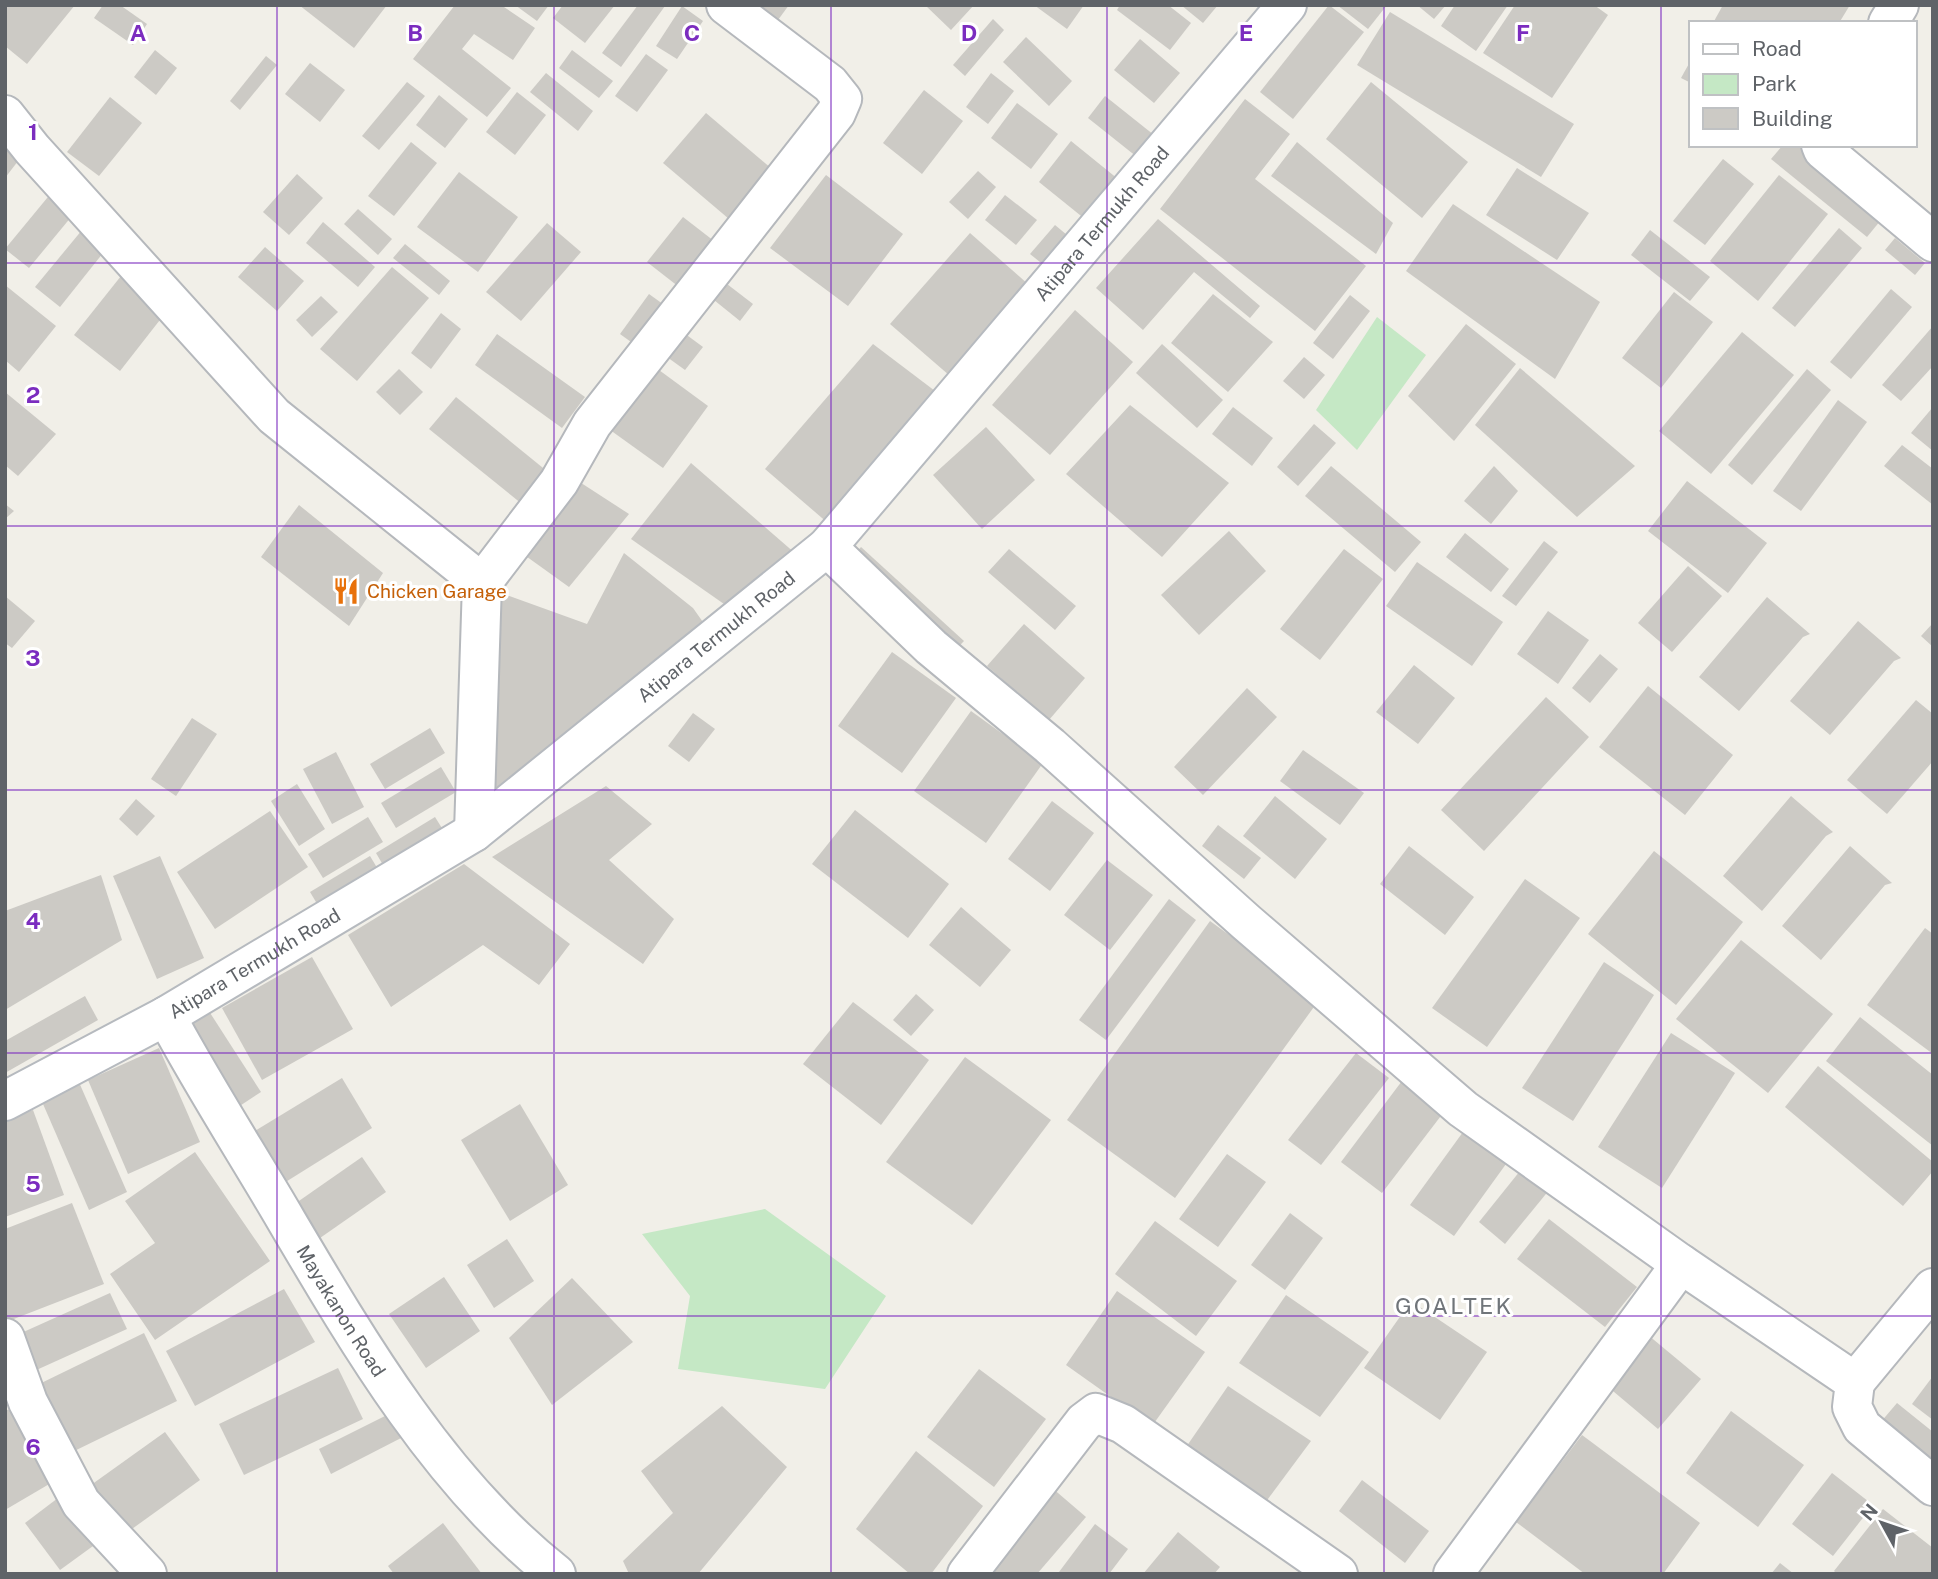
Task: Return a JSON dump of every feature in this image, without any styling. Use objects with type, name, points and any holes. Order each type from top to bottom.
[{"type":"street","points":[[474,832],[482,583],[559,482],[592,424],[836,113],[842,99],[830,84],[726,5]]},
{"type":"street","name":"Atipara Termukh Road","points":[[5,1101],[166,1016],[474,832],[827,547],[1287,5]]},
{"type":"street","points":[[1889,21],[1899,5]]},
{"type":"street","points":[[5,116],[274,416],[482,583]]},
{"type":"street","points":[[1822,147],[1933,242]]},
{"type":"street","points":[[827,547],[931,647],[1050,746],[1247,922],[1463,1109],[1681,1264],[1855,1382]]},
{"type":"street","name":"Mayakanon Road","points":[[166,1016],[358,1340],[439,1455],[478,1502],[556,1574]]},
{"type":"street","points":[[1452,1574],[1681,1264]]},
{"type":"street","points":[[1933,1288],[1855,1382],[1852,1407],[1862,1427],[1933,1486]]},
{"type":"street","points":[[5,1338],[28,1402],[81,1503],[147,1574]]},
{"type":"street","points":[[967,1574],[1084,1422],[1096,1413],[1123,1424],[1338,1574]]},
{"type":"green space","points":[[1377,317],[1426,355],[1357,450],[1316,410]]},
{"type":"green space","points":[[765,1209],[886,1296],[825,1389],[678,1369],[690,1296],[642,1234]]},
{"type":"building","points":[[5,5],[75,5],[27,64],[5,46]]},
{"type":"building","points":[[103,5],[120,5],[147,24],[133,45],[94,18]]},
{"type":"building","points":[[299,5],[387,5],[354,48]]},
{"type":"building","points":[[455,5],[501,5],[535,28],[513,60],[474,34],[462,49],[511,88],[487,117],[413,59]]},
{"type":"building","points":[[515,5],[549,5],[537,21]]},
{"type":"building","points":[[563,5],[615,5],[585,43],[553,18]]},
{"type":"building","points":[[638,5],[665,6],[621,67],[602,53]]},
{"type":"building","points":[[758,5],[789,5],[778,20]]},
{"type":"building","points":[[925,5],[974,5],[951,30]]},
{"type":"building","points":[[1034,5],[1084,5],[1067,29]]},
{"type":"building","points":[[1120,5],[1168,5],[1191,23],[1170,50],[1117,10]]},
{"type":"building","points":[[1181,5],[1218,5],[1203,23]]},
{"type":"building","points":[[1329,5],[1364,32],[1293,119],[1260,92]]},
{"type":"building","points":[[1337,5],[1387,5],[1368,29]]},
{"type":"building","points":[[1417,5],[1446,5],[1434,19]]},
{"type":"building","points":[[1455,5],[1508,5],[1476,51],[1441,26]]},
{"type":"building","points":[[1515,5],[1594,5],[1608,15],[1552,98],[1483,53]]},
{"type":"building","points":[[1723,5],[1850,5],[1840,21],[1714,21]]},
{"type":"building","points":[[682,6],[703,21],[677,59],[656,46]]},
{"type":"building","points":[[1390,12],[1574,124],[1541,177],[1357,65]]},
{"type":"building","points":[[993,19],[1004,30],[965,76],[953,65]]},
{"type":"building","points":[[1026,37],[1072,81],[1049,106],[1003,62]]},
{"type":"building","points":[[1140,39],[1180,73],[1154,103],[1114,70]]},
{"type":"building","points":[[155,50],[177,68],[156,95],[134,77]]},
{"type":"building","points":[[572,50],[613,81],[599,98],[559,68]]},
{"type":"building","points":[[646,54],[668,70],[637,112],[615,96]]},
{"type":"building","points":[[266,56],[277,65],[240,110],[230,101]]},
{"type":"building","points":[[310,63],[345,90],[320,122],[285,94]]},
{"type":"building","points":[[1689,64],[1689,82],[1681,78]]},
{"type":"building","points":[[546,73],[593,111],[578,131],[530,92]]},
{"type":"building","points":[[991,73],[1014,91],[988,124],[966,107]]},
{"type":"building","points":[[407,82],[425,96],[379,150],[362,136]]},
{"type":"building","points":[[1371,82],[1468,162],[1422,218],[1326,139]]},
{"type":"building","points":[[924,90],[963,121],[922,174],[883,143]]},
{"type":"building","points":[[517,92],[546,115],[515,155],[486,132]]},
{"type":"building","points":[[439,95],[468,119],[445,148],[416,125]]},
{"type":"building","points":[[1105,96],[1154,135],[1137,157],[1088,118]]},
{"type":"building","points":[[110,97],[142,123],[99,176],[67,152]]},
{"type":"building","points":[[1245,99],[1290,134],[1255,179],[1366,266],[1315,331],[1160,209]]},
{"type":"building","points":[[1017,103],[1058,134],[1031,169],[991,138]]},
{"type":"building","points":[[706,113],[772,169],[729,219],[663,163]]},
{"type":"building","points":[[5,136],[25,152],[5,178]]},
{"type":"building","points":[[1071,141],[1134,192],[1101,232],[1039,182]]},
{"type":"building","points":[[411,142],[437,163],[394,216],[368,196]]},
{"type":"building","points":[[1297,142],[1393,223],[1376,254],[1271,176]]},
{"type":"building","points":[[1781,147],[1813,147],[1890,209],[1867,237],[1771,159]]},
{"type":"building","points":[[1723,159],[1754,184],[1705,245],[1673,221]]},
{"type":"building","points":[[1517,168],[1589,213],[1557,260],[1486,215]]},
{"type":"building","points":[[978,171],[996,187],[968,219],[949,202]]},
{"type":"building","points":[[459,172],[518,217],[478,272],[417,227]]},
{"type":"building","points":[[297,174],[323,198],[289,235],[263,212]]},
{"type":"building","points":[[826,175],[903,234],[848,306],[770,248]]},
{"type":"building","points":[[1779,175],[1828,214],[1758,301],[1710,261]]},
{"type":"building","points":[[57,186],[81,205],[29,268],[5,249]]},
{"type":"building","points":[[1005,195],[1037,220],[1016,245],[985,220]]},
{"type":"building","points":[[1453,204],[1600,302],[1555,379],[1406,271]]},
{"type":"building","points":[[358,209],[392,239],[378,255],[344,224]]},
{"type":"building","points":[[683,217],[714,241],[679,287],[647,262]]},
{"type":"building","points":[[1158,219],[1260,306],[1250,318],[1194,272],[1143,330],[1096,288]]},
{"type":"building","points":[[323,222],[375,267],[358,287],[306,243]]},
{"type":"building","points":[[547,223],[581,252],[521,321],[486,292]]},
{"type":"building","points":[[87,224],[111,243],[60,307],[35,287]]},
{"type":"building","points":[[1055,225],[1079,245],[1055,274],[1030,254]]},
{"type":"building","points":[[1839,228],[1862,248],[1795,327],[1772,308]]},
{"type":"building","points":[[1650,230],[1710,277],[1690,301],[1631,255]]},
{"type":"building","points":[[970,233],[1037,292],[957,382],[890,324]]},
{"type":"building","points":[[1895,238],[1925,263],[1915,275],[1885,250]]},
{"type":"building","points":[[405,244],[450,281],[439,295],[393,258]]},
{"type":"building","points":[[265,247],[304,281],[277,311],[238,277]]},
{"type":"building","points":[[392,267],[429,298],[357,381],[320,349]]},
{"type":"building","points":[[125,271],[170,307],[120,371],[74,335]]},
{"type":"building","points":[[727,284],[753,304],[740,321],[714,300]]},
{"type":"building","points":[[5,285],[56,326],[19,372],[5,360]]},
{"type":"building","points":[[1891,289],[1912,307],[1851,379],[1830,362]]},
{"type":"building","points":[[1674,292],[1713,322],[1661,388],[1622,358]]},
{"type":"building","points":[[649,294],[667,307],[638,347],[620,334]]},
{"type":"building","points":[[1213,294],[1273,342],[1228,392],[1171,343]]},
{"type":"building","points":[[1350,295],[1370,311],[1333,359],[1313,343]]},
{"type":"building","points":[[321,296],[338,312],[312,337],[296,320]]},
{"type":"building","points":[[1075,310],[1133,362],[1050,455],[992,405]]},
{"type":"building","points":[[441,313],[461,329],[431,369],[411,353]]},
{"type":"building","points":[[1466,324],[1516,364],[1454,441],[1408,396]]},
{"type":"building","points":[[1933,326],[1933,366],[1901,401],[1882,385]]},
{"type":"building","points":[[1742,332],[1794,375],[1711,474],[1659,431]]},
{"type":"building","points":[[684,333],[703,347],[685,370],[667,357]]},
{"type":"building","points":[[497,334],[585,397],[562,428],[475,365]]},
{"type":"building","points":[[873,344],[939,394],[829,524],[765,469]]},
{"type":"building","points":[[1162,344],[1223,400],[1197,428],[1136,373]]},
{"type":"building","points":[[1304,357],[1325,375],[1304,399],[1283,381]]},
{"type":"building","points":[[644,359],[708,406],[663,468],[599,422]]},
{"type":"building","points":[[1520,368],[1635,466],[1577,517],[1475,425]]},
{"type":"building","points":[[399,369],[423,392],[400,415],[376,392]]},
{"type":"building","points":[[1807,369],[1831,390],[1752,485],[1728,465]]},
{"type":"building","points":[[5,392],[56,434],[18,476],[5,465]]},
{"type":"building","points":[[456,397],[548,472],[522,504],[429,429]]},
{"type":"building","points":[[1838,400],[1867,422],[1801,511],[1773,491]]},
{"type":"building","points":[[1130,405],[1229,483],[1162,557],[1066,474]]},
{"type":"building","points":[[1233,407],[1273,438],[1252,466],[1212,434]]},
{"type":"building","points":[[1933,407],[1933,451],[1911,433]]},
{"type":"building","points":[[1314,424],[1336,443],[1298,486],[1277,467]]},
{"type":"building","points":[[986,427],[1035,480],[982,529],[933,475]]},
{"type":"building","points":[[1902,445],[1933,469],[1933,505],[1884,466]]},
{"type":"building","points":[[691,463],[796,554],[734,611],[631,539]]},
{"type":"building","points":[[1331,466],[1421,542],[1395,572],[1305,496]]},
{"type":"building","points":[[1494,466],[1518,491],[1491,524],[1464,501]]},
{"type":"building","points":[[575,479],[629,514],[569,587],[523,554]]},
{"type":"building","points":[[1687,481],[1767,543],[1728,593],[1648,531]]},
{"type":"building","points":[[5,504],[14,511],[5,519]]},
{"type":"building","points":[[299,505],[383,573],[349,626],[261,557]]},
{"type":"building","points":[[1229,531],[1266,571],[1199,635],[1161,595]]},
{"type":"building","points":[[1465,533],[1509,569],[1491,592],[1446,557]]},
{"type":"building","points":[[1544,541],[1558,552],[1516,606],[1502,596]]},
{"type":"building","points":[[861,547],[964,641],[939,667],[837,574]]},
{"type":"building","points":[[1009,549],[1076,606],[1055,630],[988,572]]},
{"type":"building","points":[[1344,549],[1383,579],[1320,660],[1280,629]]},
{"type":"building","points":[[624,553],[693,608],[710,632],[483,806],[498,592],[587,624]]},
{"type":"building","points":[[1417,562],[1503,622],[1472,666],[1386,606]]},
{"type":"building","points":[[1688,566],[1722,596],[1672,652],[1638,623]]},
{"type":"building","points":[[5,596],[35,621],[12,648],[5,643]]},
{"type":"building","points":[[1767,597],[1810,634],[1803,637],[1739,711],[1699,677]]},
{"type":"building","points":[[1548,611],[1589,640],[1558,684],[1517,654]]},
{"type":"building","points":[[1858,621],[1901,658],[1894,661],[1830,735],[1790,701]]},
{"type":"building","points":[[1933,623],[1933,647],[1921,636]]},
{"type":"building","points":[[1024,624],[1085,678],[1049,720],[987,666]]},
{"type":"building","points":[[892,652],[956,698],[902,773],[838,726]]},
{"type":"building","points":[[1600,654],[1618,669],[1590,703],[1572,688]]},
{"type":"building","points":[[1414,665],[1455,698],[1418,744],[1376,712]]},
{"type":"building","points":[[1648,686],[1733,755],[1685,815],[1599,747]]},
{"type":"building","points":[[1247,688],[1277,717],[1203,795],[1174,767]]},
{"type":"building","points":[[1546,697],[1589,737],[1484,851],[1441,810]]},
{"type":"building","points":[[1916,700],[1933,714],[1933,761],[1887,814],[1847,780]]},
{"type":"building","points":[[971,711],[1043,763],[986,843],[914,791]]},
{"type":"building","points":[[693,713],[715,729],[689,762],[668,746]]},
{"type":"building","points":[[192,718],[217,734],[176,796],[151,779]]},
{"type":"building","points":[[430,728],[445,753],[385,789],[370,764]]},
{"type":"building","points":[[1303,750],[1364,793],[1340,825],[1280,781]]},
{"type":"building","points":[[336,752],[364,807],[332,824],[303,769]]},
{"type":"building","points":[[441,767],[456,792],[396,828],[381,803]]},
{"type":"building","points":[[297,784],[325,829],[299,846],[271,801]]},
{"type":"building","points":[[606,786],[652,824],[609,860],[674,919],[643,964],[492,857]]},
{"type":"building","points":[[1275,796],[1327,839],[1295,879],[1243,836]]},
{"type":"building","points":[[1791,796],[1833,832],[1826,836],[1762,911],[1723,876]]},
{"type":"building","points":[[136,799],[155,816],[137,836],[119,819]]},
{"type":"building","points":[[1052,801],[1094,833],[1050,891],[1008,859]]},
{"type":"building","points":[[855,810],[949,884],[908,938],[812,864]]},
{"type":"building","points":[[270,811],[308,867],[215,929],[177,872]]},
{"type":"building","points":[[368,817],[383,842],[323,878],[308,854]]},
{"type":"building","points":[[435,817],[450,841],[390,877],[376,853]]},
{"type":"building","points":[[1218,825],[1261,858],[1244,879],[1202,846]]},
{"type":"building","points":[[1409,846],[1474,897],[1445,935],[1380,884]]},
{"type":"building","points":[[1850,846],[1892,883],[1885,885],[1821,960],[1782,926]]},
{"type":"building","points":[[1654,851],[1743,922],[1676,1005],[1588,934]]},
{"type":"building","points":[[160,856],[204,958],[157,979],[113,876]]},
{"type":"building","points":[[370,856],[385,881],[325,917],[310,892]]},
{"type":"building","points":[[1107,860],[1153,895],[1110,950],[1064,915]]},
{"type":"building","points":[[464,864],[570,944],[539,985],[483,945],[391,1007],[348,935]]},
{"type":"building","points":[[101,875],[122,940],[5,1010],[5,911]]},
{"type":"building","points":[[1525,879],[1580,918],[1487,1047],[1432,1008]]},
{"type":"building","points":[[1169,899],[1196,920],[1106,1040],[1079,1020]]},
{"type":"building","points":[[961,907],[1011,950],[980,987],[929,945]]},
{"type":"building","points":[[1210,921],[1319,1000],[1175,1198],[1067,1120]]},
{"type":"building","points":[[1925,928],[1933,934],[1933,1054],[1867,1005]]},
{"type":"building","points":[[1741,940],[1833,1014],[1768,1093],[1676,1019]]},
{"type":"building","points":[[312,957],[353,1029],[262,1080],[222,1008]]},
{"type":"building","points":[[1604,962],[1654,995],[1573,1121],[1522,1088]]},
{"type":"building","points":[[916,994],[934,1010],[911,1036],[893,1020]]},
{"type":"building","points":[[85,996],[98,1020],[5,1073],[5,1041]]},
{"type":"building","points":[[853,1002],[929,1060],[881,1125],[803,1064]]},
{"type":"building","points":[[205,1005],[261,1092],[229,1113],[174,1024]]},
{"type":"building","points":[[1860,1017],[1933,1075],[1933,1146],[1826,1061]]},
{"type":"building","points":[[1671,1033],[1735,1073],[1662,1188],[1598,1147]]},
{"type":"building","points":[[159,1048],[200,1142],[128,1174],[88,1080]]},
{"type":"building","points":[[1356,1053],[1389,1078],[1321,1165],[1288,1140]]},
{"type":"building","points":[[965,1057],[1051,1120],[972,1225],[886,1162]]},
{"type":"building","points":[[1818,1066],[1933,1162],[1933,1171],[1903,1206],[1785,1107]]},
{"type":"building","points":[[1408,1073],[1450,1104],[1382,1193],[1341,1162]]},
{"type":"building","points":[[342,1078],[372,1128],[284,1183],[253,1132]]},
{"type":"building","points":[[78,1080],[127,1192],[89,1210],[40,1097]]},
{"type":"building","points":[[520,1104],[568,1185],[510,1221],[461,1140]]},
{"type":"building","points":[[33,1110],[64,1195],[5,1217],[5,1120]]},
{"type":"building","points":[[1463,1132],[1506,1164],[1454,1236],[1410,1205]]},
{"type":"building","points":[[195,1152],[270,1261],[155,1340],[110,1274],[155,1243],[125,1201]]},
{"type":"building","points":[[1227,1154],[1266,1182],[1218,1247],[1179,1219]]},
{"type":"building","points":[[362,1157],[386,1192],[320,1238],[296,1203]]},
{"type":"building","points":[[1524,1166],[1550,1189],[1505,1244],[1479,1222]]},
{"type":"building","points":[[72,1203],[104,1284],[6,1322],[5,1229]]},
{"type":"building","points":[[1290,1213],[1323,1238],[1285,1290],[1251,1265]]},
{"type":"building","points":[[1549,1219],[1637,1287],[1605,1327],[1517,1259]]},
{"type":"building","points":[[1155,1221],[1237,1281],[1196,1336],[1115,1274]]},
{"type":"building","points":[[507,1239],[534,1281],[494,1308],[467,1265]]},
{"type":"building","points":[[444,1277],[480,1331],[426,1368],[389,1314]]},
{"type":"building","points":[[572,1278],[633,1342],[552,1405],[509,1338]]},
{"type":"building","points":[[284,1289],[315,1342],[195,1406],[166,1351]]},
{"type":"building","points":[[1117,1291],[1205,1352],[1152,1426],[1066,1365]]},
{"type":"building","points":[[110,1293],[127,1329],[32,1372],[19,1334]]},
{"type":"building","points":[[1286,1295],[1369,1352],[1320,1417],[1239,1363]]},
{"type":"building","points":[[1411,1301],[1487,1352],[1440,1420],[1364,1368]]},
{"type":"building","points":[[1636,1325],[1701,1379],[1658,1429],[1594,1375]]},
{"type":"building","points":[[144,1333],[177,1401],[64,1456],[31,1388]]},
{"type":"building","points":[[338,1368],[363,1419],[244,1475],[219,1424]]},
{"type":"building","points":[[979,1369],[1046,1419],[994,1487],[927,1437]]},
{"type":"building","points":[[1933,1376],[1933,1420],[1912,1404]]},
{"type":"building","points":[[1228,1386],[1311,1441],[1262,1507],[1182,1453]]},
{"type":"building","points":[[1897,1403],[1933,1432],[1933,1467],[1880,1423]]},
{"type":"building","points":[[17,1406],[51,1483],[5,1510],[5,1411]]},
{"type":"building","points":[[722,1406],[787,1467],[698,1574],[629,1574],[623,1561],[673,1513],[641,1471]]},
{"type":"building","points":[[1731,1411],[1804,1465],[1758,1527],[1686,1473]]},
{"type":"building","points":[[391,1413],[403,1437],[331,1474],[319,1449]]},
{"type":"building","points":[[165,1432],[200,1480],[118,1539],[84,1490]]},
{"type":"building","points":[[1582,1435],[1700,1523],[1663,1574],[1585,1574],[1516,1522]]},
{"type":"building","points":[[916,1451],[983,1506],[931,1574],[910,1574],[856,1529]]},
{"type":"building","points":[[1832,1473],[1873,1505],[1833,1556],[1792,1524]]},
{"type":"building","points":[[1362,1480],[1429,1531],[1405,1563],[1339,1511]]},
{"type":"building","points":[[1051,1487],[1086,1517],[1037,1574],[975,1574]]},
{"type":"building","points":[[58,1498],[93,1546],[60,1570],[25,1523]]},
{"type":"building","points":[[1883,1509],[1933,1548],[1933,1574],[1837,1574],[1834,1571]]},
{"type":"building","points":[[443,1523],[482,1574],[394,1574],[388,1566]]},
{"type":"building","points":[[1095,1524],[1128,1549],[1109,1574],[1059,1572]]},
{"type":"building","points":[[1178,1532],[1220,1567],[1214,1574],[1143,1574]]},
{"type":"building","points":[[1780,1563],[1794,1574],[1771,1574]]},
{"type":"place","name":"Chicken Garage","points":[[346,591]]},
{"type":"district","name":"GOALTEK","points":[[1454,1306]]}]
